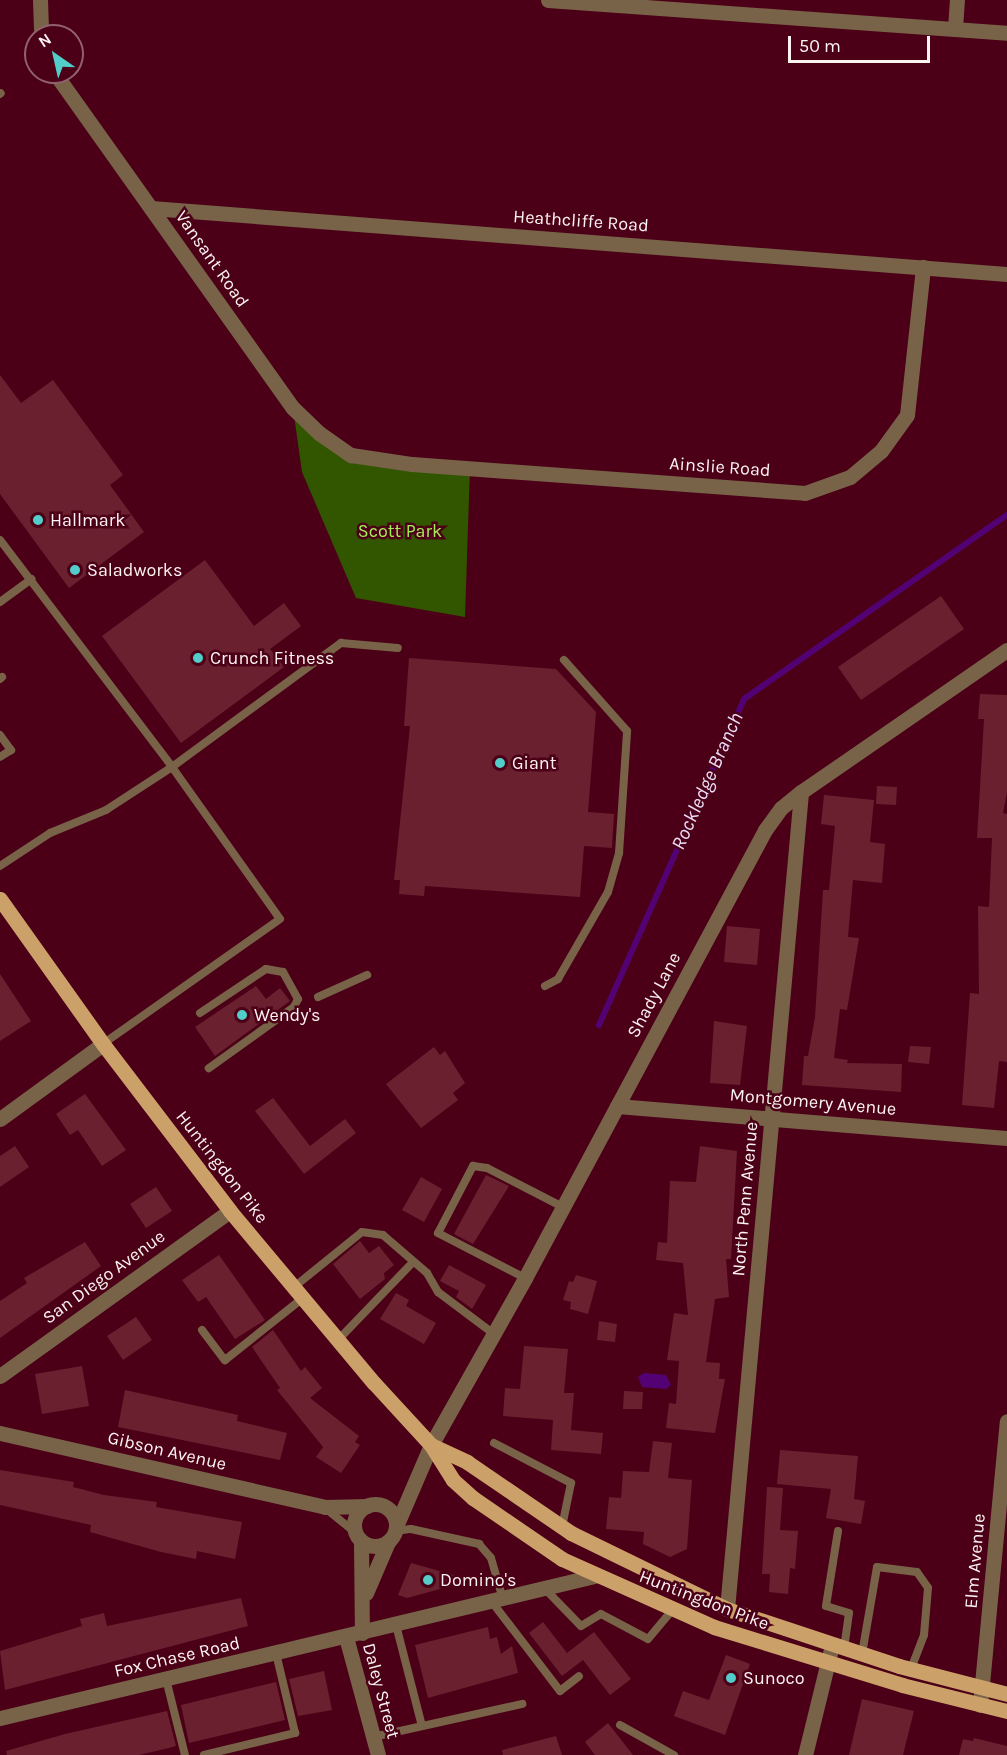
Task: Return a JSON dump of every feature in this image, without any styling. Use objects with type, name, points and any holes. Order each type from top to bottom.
[{"type":"main road","name":"Huntingdon Pike","points":[[0,899],[103,1044],[230,1211],[338,1340],[431,1445],[453,1480],[473,1498],[507,1525],[594,1575],[714,1627],[827,1663],[1007,1711]]},
{"type":"main road","name":"Huntingdon Pike","points":[[431,1445],[467,1462],[562,1527],[628,1563],[727,1609],[838,1647],[1007,1694]]},
{"type":"street","points":[[40,0],[41,24]]},
{"type":"street","points":[[548,0],[684,5],[1007,33]]},
{"type":"street","points":[[955,28],[957,0]]},
{"type":"street","name":"Vansant Road","points":[[63,84],[293,408],[319,433],[351,455]]},
{"type":"street","name":"Heathcliffe Road","points":[[152,208],[1007,274]]},
{"type":"street","name":"Ainslie Road","points":[[351,455],[412,464],[806,492],[850,477],[881,451],[907,415],[923,267]]},
{"type":"street","name":"Shady Lane","points":[[431,1445],[525,1278],[765,830],[781,808],[801,792],[1007,650]]},
{"type":"street","name":"North Penn Avenue","points":[[727,1609],[743,1469],[771,1118],[801,792]]},
{"type":"street","points":[[0,1119],[103,1044]]},
{"type":"street","name":"Montgomery Avenue","points":[[616,1106],[1007,1138]]},
{"type":"street","name":"San Diego Avenue","points":[[0,1376],[230,1211]]},
{"type":"street","name":"Elm Avenue","points":[[980,1705],[1007,1421]]},
{"type":"street","name":"Gibson Avenue","points":[[0,1433],[325,1507],[374,1505]]},
{"type":"street","points":[[365,1596],[431,1445]]},
{"type":"street","points":[[362,1633],[365,1596],[357,1515],[413,1484]]},
{"type":"street","points":[[374,1505],[392,1512],[394,1532]]},
{"type":"street","points":[[358,1537],[375,1547],[394,1532]]},
{"type":"street","name":"Fox Chase Road","points":[[0,1718],[546,1590],[594,1575]]},
{"type":"street","name":"Daley Street","points":[[346,1636],[378,1755]]},
{"type":"street","points":[[805,1755],[827,1663],[838,1647]]},
{"type":"lane","points":[[0,540],[32,579],[172,767],[280,919],[103,1044]]},
{"type":"lane","points":[[0,602],[32,579]]},
{"type":"lane","points":[[0,866],[50,833],[106,810],[172,767],[341,643],[398,648]]},
{"type":"lane","points":[[545,986],[558,979],[608,892],[620,853],[627,730],[564,660]]},
{"type":"lane","points":[[0,735],[11,750],[0,757]]},
{"type":"lane","points":[[200,1013],[266,969],[283,972],[298,999],[294,1006],[209,1068]]},
{"type":"lane","points":[[318,997],[367,975]]},
{"type":"lane","points":[[525,1278],[438,1233],[473,1166],[487,1168],[563,1207]]},
{"type":"lane","points":[[202,1330],[225,1360],[362,1232],[382,1235],[427,1273],[438,1292],[494,1334]]},
{"type":"lane","points":[[338,1340],[413,1262]]},
{"type":"lane","points":[[494,1443],[571,1483],[562,1527]]},
{"type":"lane","points":[[325,1507],[358,1537]]},
{"type":"lane","points":[[394,1532],[411,1528],[479,1544],[491,1558],[498,1601],[560,1691],[579,1676]]},
{"type":"lane","points":[[838,1531],[826,1606],[849,1613],[838,1647]]},
{"type":"lane","points":[[862,1654],[877,1567],[917,1572],[928,1588],[924,1635],[911,1669]]},
{"type":"lane","points":[[546,1590],[581,1626],[601,1614],[648,1639],[673,1609]]},
{"type":"lane","points":[[396,1625],[422,1726]]},
{"type":"lane","points":[[204,1755],[295,1733],[276,1653]]},
{"type":"lane","points":[[166,1679],[185,1755]]},
{"type":"lane","points":[[373,1737],[522,1704]]},
{"type":"lane","points":[[620,1725],[674,1755]]},
{"type":"green space","name":"Scott Park","points":[[293,408],[352,455],[470,467],[465,617],[356,598],[302,472]]},
{"type":"shaded area","points":[[644,1373],[666,1375],[671,1385],[666,1389],[642,1387],[638,1377]]},
{"type":"building","points":[[0,375],[21,403],[53,380],[123,475],[110,485],[144,532],[69,588],[0,494]]},
{"type":"building","name":"Crunch Fitness","points":[[205,560],[254,626],[284,603],[301,626],[270,649],[284,667],[181,743],[102,636]]},
{"type":"building","points":[[941,596],[964,629],[861,700],[838,667]]},
{"type":"building","name":"Giant","points":[[409,658],[556,669],[596,712],[588,812],[614,814],[612,848],[584,846],[580,897],[425,886],[424,896],[399,894],[400,880],[394,880],[410,726],[404,726]]},
{"type":"building","points":[[980,694],[1007,695],[1007,792],[1003,813],[1007,814],[1007,1062],[999,1061],[994,1108],[962,1105],[970,993],[979,994],[978,906],[989,907],[992,838],[977,838],[984,719],[978,719]]},
{"type":"building","points":[[877,786],[897,787],[896,805],[876,804]]},
{"type":"building","points":[[824,795],[874,800],[870,842],[885,844],[882,883],[853,880],[848,937],[859,938],[847,1010],[840,1009],[834,1058],[848,1060],[847,1063],[902,1064],[901,1092],[802,1085],[804,1056],[808,1056],[815,1017],[823,890],[829,890],[835,826],[821,824]]},
{"type":"building","points":[[727,926],[760,929],[757,965],[724,962]]},
{"type":"building","points":[[0,974],[31,1021],[0,1041]]},
{"type":"building","name":"Wendy's","points":[[256,986],[266,999],[280,988],[290,1001],[215,1056],[195,1027]]},
{"type":"building","points":[[714,1021],[747,1026],[740,1085],[710,1083]]},
{"type":"building","points":[[910,1046],[931,1047],[929,1064],[908,1062]]},
{"type":"building","points":[[434,1047],[440,1055],[445,1051],[465,1083],[453,1093],[458,1100],[421,1128],[386,1084]]},
{"type":"building","points":[[85,1094],[126,1150],[102,1166],[78,1130],[70,1135],[56,1114]]},
{"type":"building","points":[[273,1098],[310,1146],[345,1119],[356,1133],[304,1174],[255,1111]]},
{"type":"building","points":[[15,1146],[29,1167],[0,1187],[0,1156]]},
{"type":"building","points":[[700,1146],[737,1151],[731,1259],[726,1259],[729,1297],[715,1299],[706,1362],[720,1363],[719,1379],[725,1379],[715,1433],[666,1428],[669,1403],[676,1404],[679,1361],[667,1360],[674,1313],[688,1315],[683,1263],[656,1260],[658,1242],[667,1243],[670,1181],[696,1182]]},
{"type":"building","points":[[486,1175],[509,1186],[473,1244],[454,1234]]},
{"type":"building","points":[[421,1177],[442,1189],[424,1222],[402,1210]]},
{"type":"building","points":[[156,1187],[172,1211],[146,1228],[130,1204]]},
{"type":"building","points":[[360,1241],[369,1253],[379,1246],[394,1265],[384,1273],[385,1279],[360,1299],[333,1264]]},
{"type":"building","points":[[85,1242],[101,1266],[0,1338],[0,1301],[27,1283],[24,1278]]},
{"type":"building","points":[[219,1255],[265,1320],[235,1339],[206,1297],[198,1302],[182,1280]]},
{"type":"building","points":[[449,1265],[486,1285],[472,1309],[456,1297],[459,1291],[440,1281]]},
{"type":"building","points":[[576,1275],[597,1281],[588,1314],[570,1309],[571,1302],[563,1300],[569,1281],[573,1282]]},
{"type":"building","points":[[396,1293],[409,1300],[406,1306],[436,1323],[424,1344],[380,1319]]},
{"type":"building","points":[[136,1317],[152,1340],[123,1360],[107,1336]]},
{"type":"building","points":[[599,1321],[617,1324],[615,1342],[597,1340]]},
{"type":"building","points":[[273,1330],[301,1371],[305,1367],[322,1388],[310,1398],[359,1436],[355,1442],[360,1445],[341,1473],[316,1457],[323,1447],[277,1390],[280,1388],[252,1347]]},
{"type":"building","points":[[524,1346],[568,1349],[564,1393],[574,1393],[571,1430],[603,1433],[601,1454],[551,1450],[553,1420],[503,1416],[505,1388],[520,1389]]},
{"type":"building","points":[[82,1366],[89,1406],[42,1414],[35,1374]]},
{"type":"building","points":[[125,1390],[238,1415],[237,1421],[287,1433],[280,1460],[118,1427]]},
{"type":"building","points":[[624,1391],[643,1392],[642,1409],[623,1409]]},
{"type":"building","points":[[653,1441],[672,1443],[668,1478],[692,1480],[687,1549],[670,1557],[643,1544],[644,1532],[606,1529],[609,1497],[621,1498],[623,1471],[649,1472]]},
{"type":"building","points":[[780,1450],[858,1456],[854,1499],[865,1501],[861,1524],[826,1518],[831,1489],[777,1484]]},
{"type":"building","points":[[0,1470],[74,1482],[73,1487],[104,1495],[157,1502],[156,1507],[242,1522],[235,1559],[197,1551],[196,1559],[161,1552],[90,1532],[91,1525],[0,1505]]},
{"type":"building","points":[[767,1487],[783,1488],[780,1530],[798,1531],[795,1569],[790,1568],[788,1594],[769,1592],[770,1574],[762,1574]]},
{"type":"building","name":"Domino's","points":[[411,1563],[454,1575],[451,1586],[407,1598],[398,1595]]},
{"type":"building","points":[[241,1598],[248,1626],[5,1690],[0,1651],[82,1626],[80,1619],[104,1613],[107,1626]]},
{"type":"building","points":[[543,1622],[567,1653],[594,1632],[631,1679],[610,1695],[583,1660],[562,1676],[529,1633]]},
{"type":"building","points":[[488,1627],[490,1639],[497,1637],[501,1654],[512,1646],[518,1673],[428,1698],[415,1645]]},
{"type":"building","points":[[726,1655],[750,1664],[725,1735],[674,1716],[683,1691],[709,1700]]},
{"type":"building","points":[[324,1671],[332,1710],[298,1716],[289,1679]]},
{"type":"building","points":[[276,1682],[285,1720],[189,1743],[181,1705]]},
{"type":"building","points":[[862,1699],[914,1711],[903,1755],[849,1755]]},
{"type":"building","points":[[167,1711],[176,1746],[169,1748],[139,1755],[7,1755],[6,1751],[65,1734]]},
{"type":"building","points":[[608,1723],[633,1755],[595,1755],[585,1742]]},
{"type":"building","points":[[556,1736],[562,1755],[503,1755],[502,1750]]},
{"type":"building","points":[[974,1738],[1007,1746],[1007,1755],[959,1755],[963,1739],[973,1741]]},
{"type":"waterway","name":"Rockledge Branch","points":[[599,1025],[744,699],[1007,515]]},
{"type":"place","name":"Hallmark","points":[[38,520]]},
{"type":"place","name":"Saladworks","points":[[75,570]]},
{"type":"place","name":"Crunch Fitness","points":[[198,658]]},
{"type":"place","name":"Giant","points":[[500,763]]},
{"type":"place","name":"Wendy's","points":[[242,1015]]},
{"type":"place","name":"Domino's","points":[[428,1580]]},
{"type":"place","name":"Sunoco","points":[[731,1678]]}]
